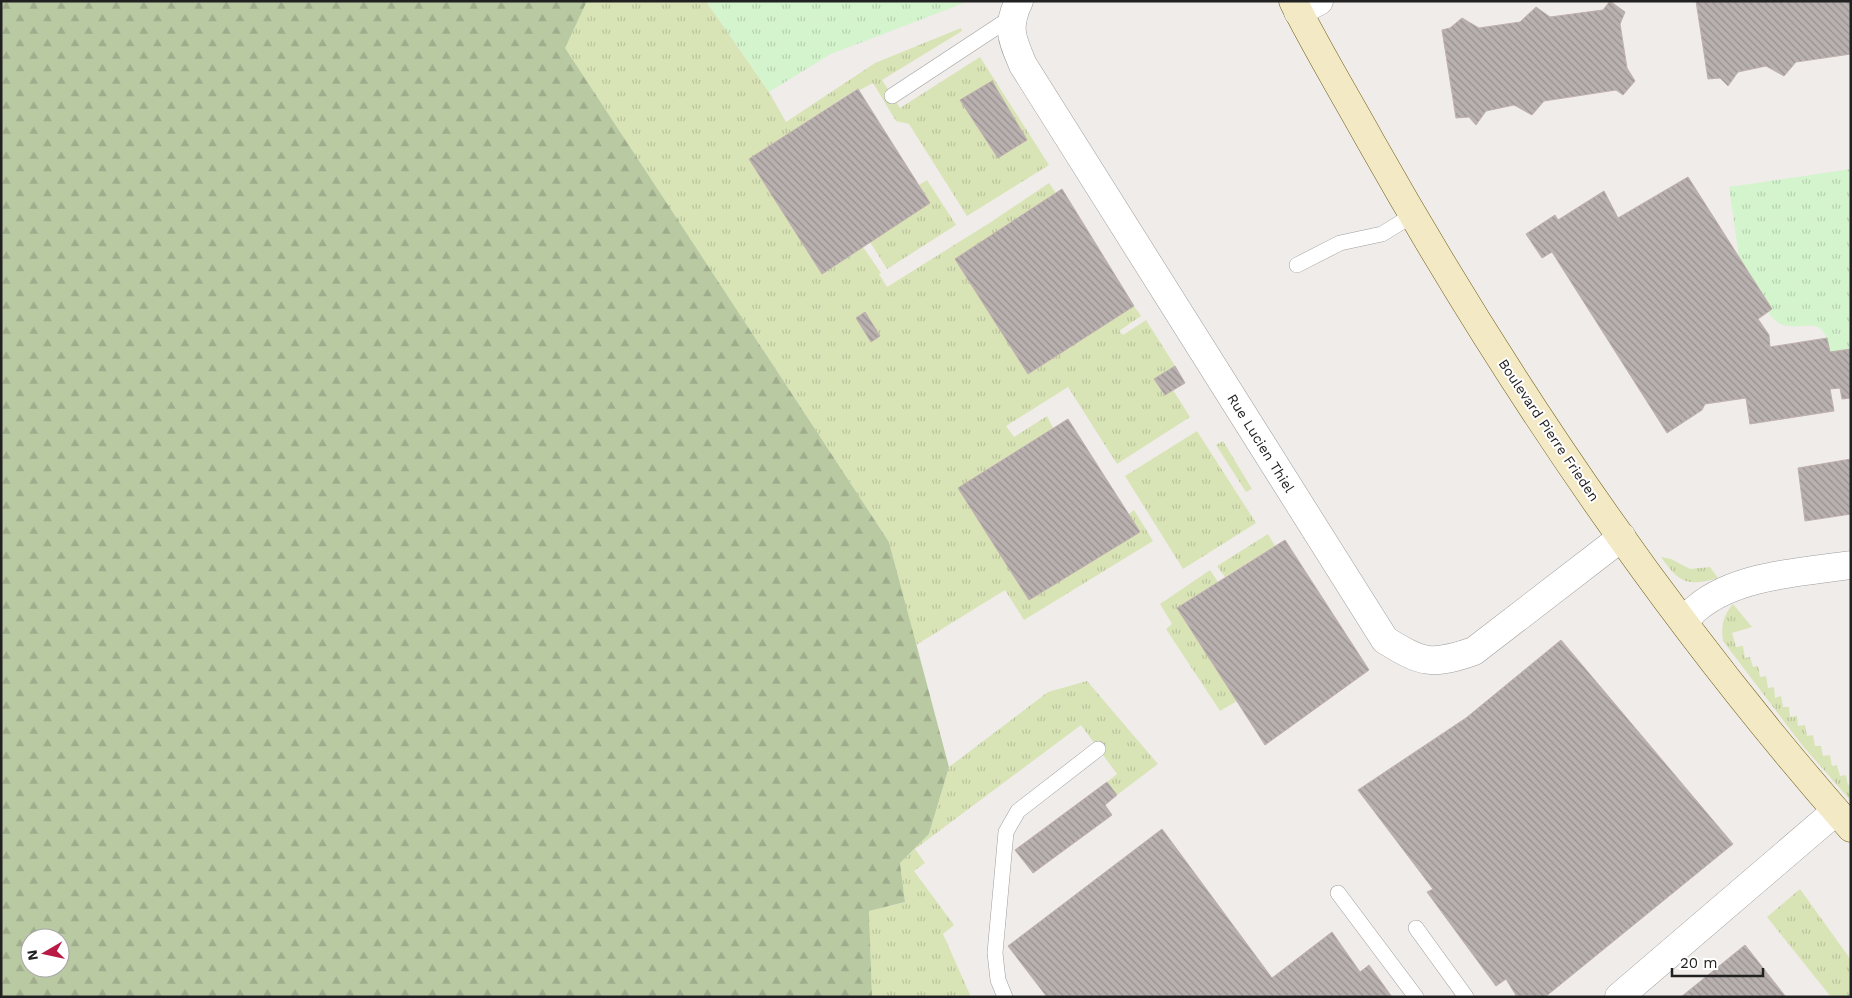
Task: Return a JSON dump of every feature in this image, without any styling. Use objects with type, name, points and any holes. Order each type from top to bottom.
[{"type":"main road","name":"Boulevard Pierre Frieden","points":[[1303,5],[1413,216],[1508,370],[1622,538],[1684,622],[1738,692],[1843,820]]},
{"type":"street","name":"Rue Lucien Thiel","points":[[1015,9],[1012,38],[1022,65],[1385,640],[1411,656],[1433,660],[1450,660],[1474,651],[1622,538]]},
{"type":"street","points":[[1684,622],[1697,607],[1742,583],[1782,574],[1851,564]]},
{"type":"street","points":[[1619,997],[1843,820]]},
{"type":"lane","points":[[892,96],[1015,9]]},
{"type":"lane","points":[[1297,264],[1340,243],[1382,234],[1413,216]]},
{"type":"lane","points":[[1005,997],[998,980],[994,953],[1006,832],[1018,811],[1098,748]]},
{"type":"lane","points":[[1338,893],[1416,997]]},
{"type":"lane","points":[[1416,928],[1466,997]]},
{"type":"green space","points":[[1,1],[587,1],[565,48],[889,542],[949,767],[929,834],[900,863],[905,902],[869,911],[872,997],[1,997]]},
{"type":"green space","points":[[587,1],[706,1],[769,92],[786,122],[875,63],[961,28],[962,31],[882,80],[900,108],[980,57],[1049,165],[967,216],[909,124],[896,121],[873,83],[858,91],[857,89],[749,159],[822,274],[863,247],[881,273],[879,274],[887,287],[1049,183],[1056,193],[956,259],[1028,374],[1134,306],[1141,316],[1119,331],[1123,335],[1146,320],[1175,366],[1155,379],[1165,395],[1173,390],[1190,417],[1117,464],[1068,387],[1006,426],[1014,437],[1047,416],[1053,428],[958,488],[1029,600],[1139,532],[1129,514],[1134,510],[1153,541],[1024,620],[1005,590],[916,645],[889,542],[564,48]]},
{"type":"green space","points":[[706,1],[969,1],[831,54],[769,92]]},
{"type":"green space","points":[[1851,169],[1851,349],[1830,352],[1827,340],[1818,327],[1783,325],[1776,321],[1768,312],[1772,309],[1739,257],[1729,187]]},
{"type":"green space","points":[[927,180],[956,225],[887,269],[870,242],[930,203],[919,185]]},
{"type":"green space","points":[[1197,431],[1256,523],[1183,569],[1125,476]]},
{"type":"green space","points":[[1223,441],[1252,489],[1246,492],[1216,445]]},
{"type":"green space","points":[[1268,534],[1275,546],[1225,577],[1217,566]]},
{"type":"green space","points":[[1661,557],[1671,559],[1690,569],[1710,567],[1718,578],[1699,582],[1685,581],[1673,573]]},
{"type":"green space","points":[[1210,570],[1218,582],[1177,608],[1237,701],[1220,711],[1166,629],[1172,624],[1160,604]]},
{"type":"green space","points":[[1733,604],[1752,627],[1732,633],[1736,647],[1743,646],[1745,658],[1750,657],[1753,667],[1758,666],[1760,677],[1766,676],[1768,688],[1774,687],[1775,698],[1781,696],[1783,707],[1789,707],[1790,717],[1797,716],[1798,726],[1805,725],[1807,736],[1813,735],[1815,746],[1821,746],[1823,756],[1830,755],[1832,766],[1837,765],[1840,776],[1846,775],[1848,785],[1851,784],[1851,801],[1802,745],[1723,641],[1722,630],[1724,621],[1727,612]]},
{"type":"green space","points":[[1087,681],[1158,764],[1117,795],[1107,782],[1117,774],[1081,725],[915,849],[925,863],[914,871],[954,925],[943,934],[971,997],[872,997],[869,911],[905,902],[900,863],[929,834],[949,767],[1048,692]]},
{"type":"green space","points":[[1800,889],[1851,960],[1851,997],[1831,997],[1767,917]]},
{"type":"building","points":[[1610,1],[1625,12],[1620,24],[1627,68],[1635,81],[1623,95],[1616,90],[1544,101],[1532,115],[1514,105],[1486,111],[1476,125],[1469,117],[1456,118],[1442,30],[1450,28],[1462,18],[1479,28],[1520,22],[1536,7],[1550,17],[1603,10]]},
{"type":"building","points":[[1696,1],[1851,1],[1851,54],[1796,62],[1784,76],[1766,66],[1738,72],[1728,86],[1720,78],[1708,79]]},
{"type":"building","points":[[992,81],[1027,140],[998,158],[960,100]]},
{"type":"building","points":[[858,89],[930,203],[822,274],[749,159]]},
{"type":"building","points":[[1688,177],[1772,309],[1758,319],[1769,335],[1770,347],[1827,338],[1830,352],[1851,349],[1851,398],[1842,399],[1840,388],[1830,389],[1834,411],[1750,424],[1746,398],[1705,404],[1702,410],[1667,433],[1552,252],[1542,258],[1526,234],[1555,215],[1558,220],[1604,191],[1618,218]]},
{"type":"building","points":[[1062,189],[1134,306],[1028,374],[955,259]]},
{"type":"building","points":[[865,312],[880,336],[871,342],[856,318]]},
{"type":"building","points":[[1175,366],[1185,383],[1165,395],[1154,379]]},
{"type":"building","points":[[1068,419],[1140,532],[1029,600],[958,488]]},
{"type":"building","points":[[1851,459],[1851,514],[1805,521],[1798,468]]},
{"type":"building","points":[[1285,540],[1369,670],[1265,745],[1177,608]]},
{"type":"building","points":[[1561,640],[1733,844],[1545,997],[1517,997],[1506,979],[1496,986],[1427,892],[1433,889],[1358,790],[1466,718]]},
{"type":"building","points":[[1107,782],[1117,795],[1105,805],[1112,815],[1033,873],[1015,850]]},
{"type":"building","points":[[1162,829],[1272,978],[1332,932],[1360,972],[1369,965],[1392,997],[1047,997],[1008,946]]},
{"type":"building","points":[[1745,945],[1786,997],[1681,997]]}]
